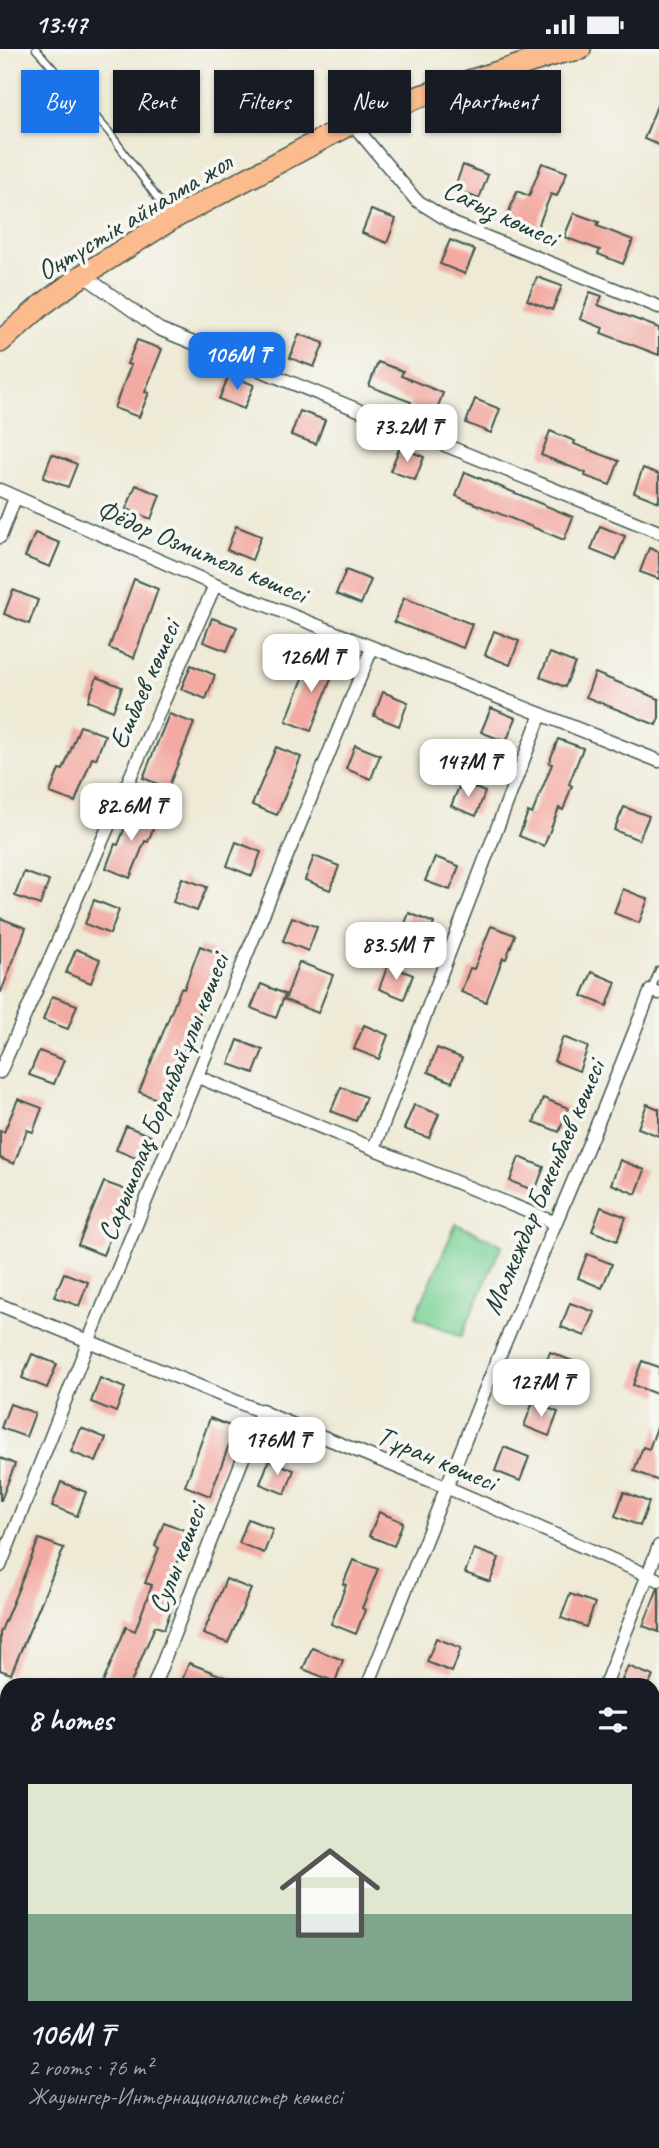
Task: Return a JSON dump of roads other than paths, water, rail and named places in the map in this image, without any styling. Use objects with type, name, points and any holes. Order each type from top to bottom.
[{"type":"highway","name":"Оңтүстік айналма жол","points":[[411,100],[566,50]]},
{"type":"highway","name":"Оңтүстік айналма жол","points":[[0,342],[41,305],[172,219],[333,133]]},
{"type":"street","name":"Сағыз көшесі","points":[[360,133],[415,200],[454,224],[659,307]]},
{"type":"street","points":[[83,275],[159,329],[659,532]]},
{"type":"street","name":"Фёдор Озмитель көшесі","points":[[0,490],[215,585],[659,761]]},
{"type":"street","points":[[0,537],[15,498]]},
{"type":"street","name":"Ешбаев көшесі","points":[[0,1072],[215,585]]},
{"type":"street","name":"Сарышолақ Боранбайұлы көшесі","points":[[0,1566],[372,648]]},
{"type":"street","points":[[373,1148],[541,714]]},
{"type":"street","name":"Малкеждар Бөкенбаев көшесі","points":[[371,1678],[446,1487],[655,991]]},
{"type":"street","points":[[198,1077],[556,1223]]},
{"type":"street","name":"Тұран көшесі","points":[[0,1305],[262,1410],[653,1578]]},
{"type":"street","name":"Сулы көшесі","points":[[157,1678],[262,1410]]},
{"type":"street","points":[[608,1678],[653,1578],[659,1546]]},
{"type":"lane","points":[[36,49],[109,132],[172,219]]},
{"type":"lane","points":[[655,991],[659,970]]}]
